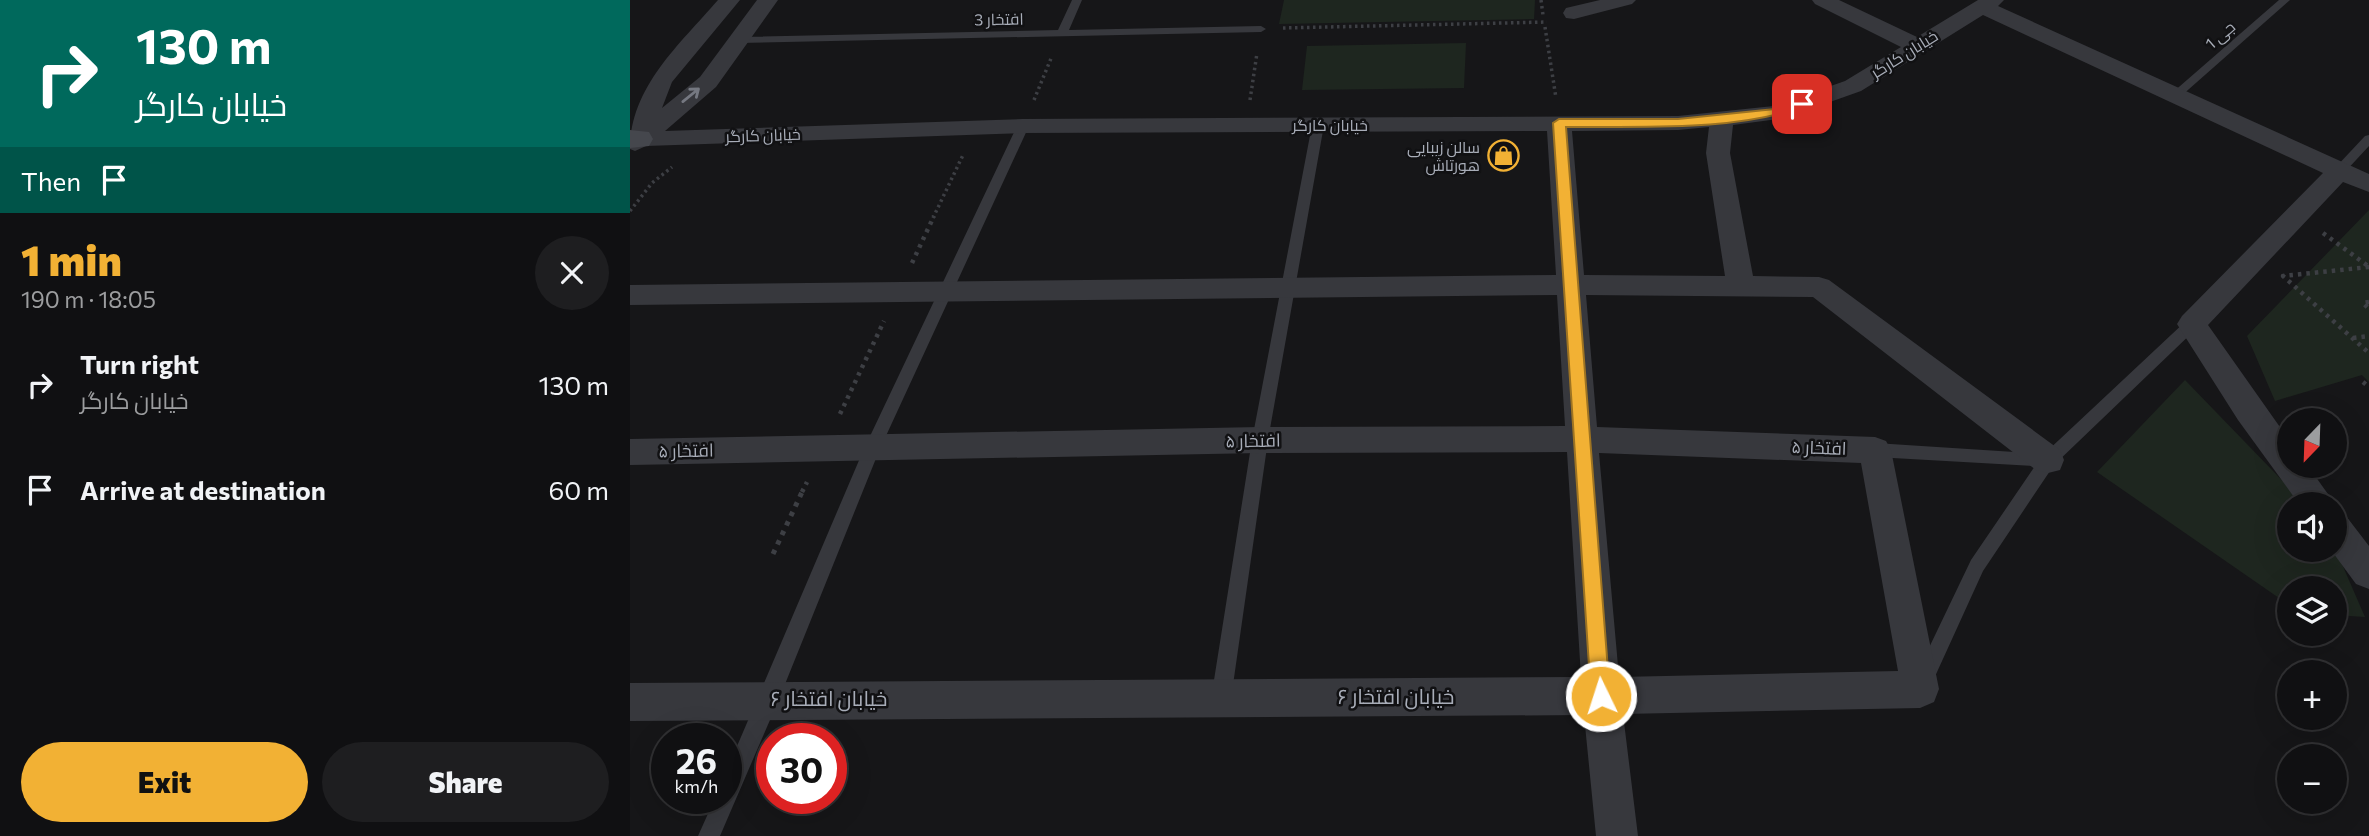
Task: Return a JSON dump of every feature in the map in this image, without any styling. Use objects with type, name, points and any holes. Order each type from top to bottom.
[{"type":"street","points":[[633,142],[662,80],[729,0]]},
{"type":"street","points":[[633,142],[708,82],[768,0]]},
{"type":"street","points":[[1574,13],[1625,0]]},
{"type":"street","points":[[1822,0],[1917,46]]},
{"type":"street","points":[[1988,3],[2176,95],[2369,184]]},
{"type":"street","name":"خیابان کارگر","points":[[633,142],[1023,126],[1678,122],[1777,113],[1853,86],[1988,3]]},
{"type":"street","points":[[1722,118],[1718,153],[1740,285]]},
{"type":"street","points":[[1559,123],[1601,696],[1617,836]]},
{"type":"street","points":[[2277,449],[2192,324],[2339,171]]},
{"type":"street","points":[[630,295],[1571,285],[1819,287],[2048,460]]},
{"type":"street","name":"افتخار ۵","points":[[630,452],[1260,440],[1582,439],[1875,450]]},
{"type":"street","points":[[1875,450],[1920,689]]},
{"type":"street","points":[[2347,544],[2369,573]]},
{"type":"street","name":"خیابان افتخار ۶","points":[[630,702],[769,699],[1601,696],[1920,689]]},
{"type":"lane","points":[[1062,33],[1077,0]]},
{"type":"lane","name":"جی 1","points":[[2176,95],[2285,0]]},
{"type":"lane","name":"افتخار 3","points":[[738,40],[1261,29]]},
{"type":"lane","points":[[1221,699],[1260,440],[1318,125]]},
{"type":"lane","points":[[742,761],[873,447],[1023,126]]},
{"type":"lane","points":[[2339,171],[2369,139]]},
{"type":"lane","points":[[1920,689],[1977,566],[2048,460],[2192,324]]},
{"type":"lane","points":[[1875,450],[2048,460]]},
{"type":"lane","points":[[709,836],[719,814]]},
{"type":"path","points":[[1541,0],[1559,123]]},
{"type":"path","points":[[1246,125],[1261,29],[1544,23],[1574,13]]},
{"type":"path","points":[[1023,126],[1062,33]]},
{"type":"path","points":[[773,554],[964,155]]},
{"type":"path","points":[[2323,233],[2369,267]]},
{"type":"path","points":[[2359,260],[2369,258]]},
{"type":"path","points":[[2369,267],[2283,275],[2369,353]]},
{"type":"path","points":[[2369,302],[2362,303],[2369,309]]},
{"type":"path","points":[[2352,338],[2369,336]]},
{"type":"path","points":[[2363,382],[2369,387]]},
{"type":"shaded area","points":[[1284,0],[1535,0],[1534,19],[1279,24]]},
{"type":"shaded area","points":[[1466,43],[1464,88],[1302,90],[1307,46]]},
{"type":"shaded area","points":[[2369,210],[2369,382],[2362,375],[2275,401],[2247,336]]},
{"type":"shaded area","points":[[2185,380],[2293,492],[2277,492],[2277,562],[2341,562],[2365,617],[2347,616],[2347,576],[2277,576],[2277,597],[2097,472]]},
{"type":"place","name":"سالن زیبایی هورتاش","points":[[1503,156]]},
{"type":"route","points":[[1601,696],[1559,123],[1678,122],[1777,113],[1802,104]]}]
